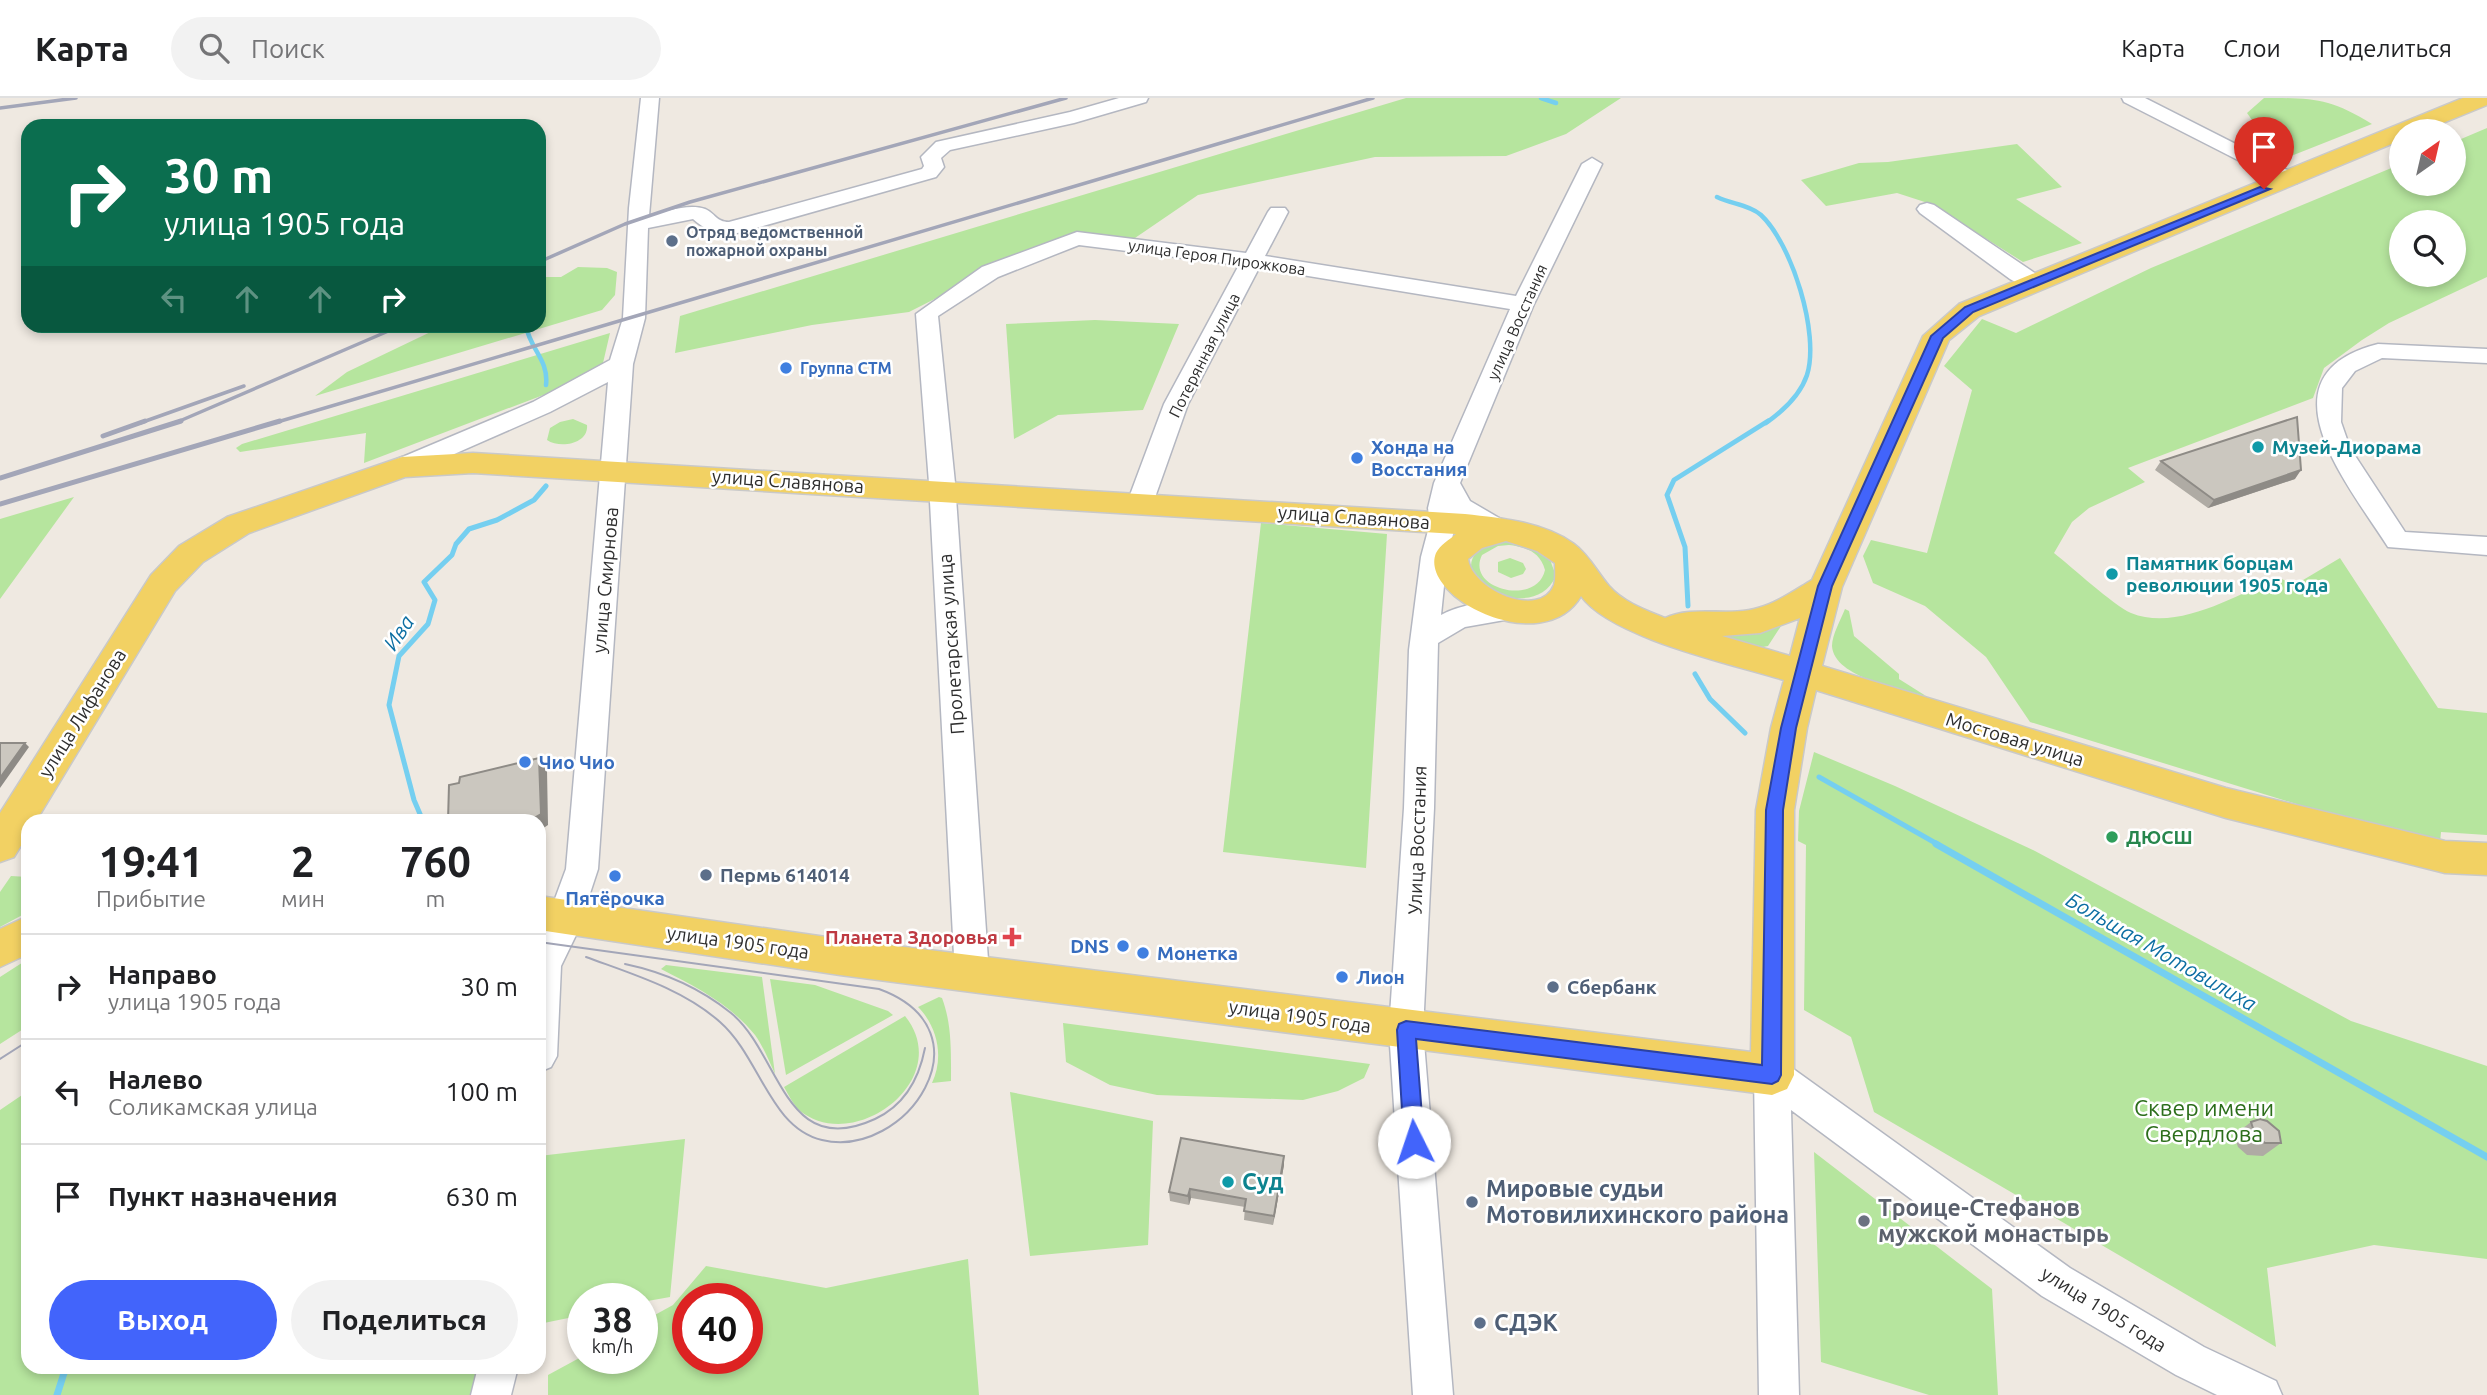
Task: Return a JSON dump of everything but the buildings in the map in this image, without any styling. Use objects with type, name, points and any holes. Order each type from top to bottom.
[{"type":"main road","points":[[2433,119],[2483,98]]},
{"type":"main road","points":[[1772,1075],[1775,810],[1790,724],[1825,586],[1937,336],[1969,310],[2389,137]]},
{"type":"main road","name":"улица Славянова","points":[[163,583],[191,554],[238,525],[402,467],[473,463],[1443,523]]},
{"type":"main road","points":[[1443,523],[1502,531],[1536,537],[1551,543],[1571,559],[1571,585],[1565,596],[1541,610],[1506,611],[1474,595],[1454,572],[1451,556],[1471,539],[1502,531]]},
{"type":"main road","name":"Мостовая улица","points":[[1571,559],[1599,596],[1612,606],[1653,627],[2226,803],[2445,857],[2487,859]]},
{"type":"main road","name":"улица Лифанова","points":[[26,814],[163,583]]},
{"type":"main road","points":[[1653,627],[1760,621],[1789,609],[1825,586]]},
{"type":"main road","points":[[1718,647],[1737,654],[1761,674],[1790,724]]},
{"type":"main road","points":[[1790,724],[1801,714],[1837,702],[1870,701],[1925,712]]},
{"type":"main road","name":"улица Лифанова","points":[[7,847],[21,823]]},
{"type":"main road","name":"улица 1905 года","points":[[552,915],[972,974],[1772,1075]]},
{"type":"main road","points":[[0,949],[21,938]]},
{"type":"street","name":"улица Смирнова","points":[[546,961],[561,933],[552,915],[582,869],[621,364],[634,318],[638,224],[650,98]]},
{"type":"street","points":[[638,224],[694,213],[700,214],[710,225],[735,228],[929,173],[934,167],[930,157],[943,146],[1074,117],[1139,98]]},
{"type":"street","points":[[2131,98],[2290,179]]},
{"type":"street","name":"улица Восстания","points":[[1443,523],[1441,508],[1447,483],[1524,304],[1592,164]]},
{"type":"street","points":[[1927,209],[2034,283]]},
{"type":"street","name":"Потерянная улица","points":[[1140,503],[1176,404],[1278,212]]},
{"type":"street","name":"улица Героя Пирожкова","points":[[927,314],[990,272],[1077,238],[1252,260],[1524,304]]},
{"type":"street","name":"Пролетарская улица","points":[[927,314],[972,974]]},
{"type":"street","points":[[2487,356],[2378,351],[2347,366],[2330,387],[2329,422],[2338,448],[2396,541],[2487,546]]},
{"type":"street","points":[[402,467],[586,387],[621,364]]},
{"type":"street","points":[[1447,483],[1461,507],[1502,531]]},
{"type":"street","points":[[1428,609],[1451,556],[1451,537],[1443,523]]},
{"type":"street","name":"Улица Восстания","points":[[1406,1030],[1425,643],[1434,557],[1443,523]]},
{"type":"street","points":[[1425,643],[1458,618],[1506,611]]},
{"type":"street","points":[[1406,1030],[1433,1395]]},
{"type":"street","points":[[1772,1075],[1779,1395]]},
{"type":"street","name":"улица 1905 года","points":[[1772,1075],[2056,1282],[2190,1361],[2262,1395]]},
{"type":"street","points":[[491,1395],[496,1374]]},
{"type":"green space","points":[[1406,98],[1621,98],[1566,134],[1506,156],[1375,157],[1198,195],[1135,238],[1043,244],[909,312],[812,325],[675,353],[680,316]]},
{"type":"green space","points":[[2264,98],[2321,101],[2344,109],[2372,124],[2281,160],[2247,113]]},
{"type":"green space","points":[[2487,128],[2487,277],[2466,287],[2466,210],[2389,210],[2389,287],[2466,287],[2389,323],[2362,340],[2324,368],[2313,398],[2128,468],[2145,482],[2089,508],[2072,522],[2054,553],[2123,609],[2149,618],[2187,615],[2279,577],[2293,586],[2340,558],[2438,708],[2487,713],[2487,835],[2441,832],[2440,843],[2413,840],[2030,722],[1986,657],[1925,606],[1873,583],[1863,556],[1871,540],[1927,553],[1972,390],[1944,366],[1982,319],[2016,333],[2151,268],[2389,169],[2389,196],[2466,196],[2466,137]]},
{"type":"green space","points":[[2017,144],[2062,187],[2016,199],[2082,243],[2023,262],[1931,204],[1897,193],[1826,206],[1801,180],[1859,163],[1888,162]]},
{"type":"green space","points":[[578,267],[607,268],[617,272],[615,295],[602,310],[546,327],[546,277],[561,277]]},
{"type":"green space","points":[[1095,320],[1179,324],[1143,410],[1058,415],[1014,439],[1006,324]]},
{"type":"green space","points":[[428,333],[525,333],[315,396],[347,372]]},
{"type":"green space","points":[[610,333],[603,363],[567,386],[364,463],[366,433],[240,452],[236,448],[242,444]]},
{"type":"green space","points":[[573,419],[587,425],[583,437],[566,444],[547,440],[550,428]]},
{"type":"green space","points":[[74,497],[0,599],[0,519]]},
{"type":"green space","points":[[1261,523],[1387,534],[1366,868],[1223,852]]},
{"type":"green space","points":[[1501,540],[1515,540],[1549,557],[1556,576],[1545,590],[1530,597],[1514,598],[1497,594],[1483,586],[1474,575],[1471,564],[1479,550]],"holes":[[[1509,545],[1527,549],[1543,564],[1545,570],[1539,581],[1529,588],[1504,589],[1492,584],[1484,577],[1479,567],[1482,555],[1498,546]]]},
{"type":"green space","points":[[1510,558],[1523,563],[1526,569],[1523,574],[1511,578],[1498,572],[1498,562]]},
{"type":"green space","points":[[1845,609],[1849,611],[1854,636],[1899,674],[1899,679],[1926,696],[1886,686],[1844,666],[1836,657],[1832,642]]},
{"type":"green space","points":[[1783,623],[1768,646],[1763,647],[1715,635]]},
{"type":"green space","name":"Сквер имени Свердлова","points":[[1814,752],[2035,851],[2351,1021],[2487,1066],[2487,1259],[2374,1245],[2267,1268],[2276,1347],[1874,1112],[1851,1037],[1804,1010],[1806,845],[1798,841],[1799,811]]},
{"type":"green space","points":[[11,876],[21,877],[21,916],[0,927],[0,892]]},
{"type":"green space","points":[[21,964],[21,1030],[0,1044],[0,977]]},
{"type":"green space","points":[[666,965],[762,977],[775,1074],[755,1035],[735,1014],[712,997],[661,969]]},
{"type":"green space","points":[[770,979],[815,985],[893,1015],[786,1075]]},
{"type":"green space","points":[[942,998],[949,1028],[951,1081],[932,1083],[938,1063],[937,1043],[930,1024],[918,1007]]},
{"type":"green space","points":[[905,1016],[917,1040],[918,1064],[908,1086],[892,1104],[870,1117],[846,1124],[821,1122],[797,1108],[784,1087]]},
{"type":"green space","points":[[1063,1023],[1370,1064],[1364,1078],[1338,1091],[1303,1100],[1157,1095],[1110,1085],[1066,1062]]},
{"type":"green space","points":[[1010,1092],[1153,1121],[1148,1245],[1030,1256]]},
{"type":"green space","points":[[21,1096],[21,1374],[482,1374],[477,1395],[0,1395],[0,1110]]},
{"type":"green space","points":[[685,1139],[670,1297],[658,1299],[658,1283],[567,1283],[567,1318],[546,1323],[546,1155]]},
{"type":"green space","points":[[1814,1152],[1992,1289],[1998,1395],[1929,1395],[1821,1362]]},
{"type":"green space","points":[[968,1259],[979,1395],[548,1395],[548,1375],[567,1365],[567,1374],[658,1374],[658,1313],[672,1306],[672,1374],[763,1374],[763,1283],[692,1283],[706,1266],[826,1288]]},
{"type":"waterway","name":"Большая Мотовилиха","points":[[1541,98],[1556,103]]},
{"type":"waterway","name":"Большая Мотовилиха","points":[[1717,197],[1757,212],[1772,229],[1793,268],[1806,314],[1810,337],[1807,375],[1790,402],[1766,423]]},
{"type":"waterway","name":"Ива","points":[[528,333],[545,368],[546,385]]},
{"type":"waterway","name":"Большая Мотовилиха","points":[[1688,606],[1685,547],[1667,495],[1674,480],[1768,421]]},
{"type":"waterway","name":"Ива","points":[[420,814],[389,705],[399,656],[428,624],[435,600],[424,582],[452,555],[456,544],[469,529],[497,520],[534,500],[546,486]]},
{"type":"waterway","name":"Большая Мотовилиха","points":[[1695,674],[1710,699],[1745,733]]},
{"type":"waterway","name":"Большая Мотовилиха","points":[[1819,777],[1939,845]]},
{"type":"waterway","name":"Большая Мотовилиха","points":[[1936,844],[2487,1157]]},
{"type":"waterway","name":"Ива","points":[[57,1395],[64,1374]]},
{"type":"tram line","points":[[546,943],[879,989],[913,1008],[930,1033],[934,1061],[925,1088],[907,1112],[883,1131],[853,1141],[822,1140],[804,1133],[777,1107],[734,1037],[706,1010],[673,991],[586,957]]},
{"type":"tram line","points":[[625,964],[681,982],[731,1013],[748,1031],[788,1097],[803,1115],[821,1126],[845,1128],[886,1113],[909,1090],[919,1070],[925,1048]]},
{"type":"tram line","points":[[0,1059],[21,1046]]},
{"type":"railway","points":[[0,108],[76,98]]},
{"type":"railway","points":[[546,259],[625,224],[690,202],[1066,98]]},
{"type":"railway","points":[[274,423],[1373,98]]},
{"type":"railway","points":[[176,423],[384,333]]},
{"type":"railway","points":[[140,423],[244,386]]},
{"type":"railway","points":[[103,436],[145,421]]},
{"type":"railway","points":[[176,423],[181,421]]},
{"type":"railway","points":[[0,504],[280,421]]},
{"type":"railway","points":[[0,478],[176,423]]},
{"type":"place","name":"Отряд ведомственной пожарной охраны","points":[[672,241]]},
{"type":"place","name":"Группа СТМ","points":[[786,368]]},
{"type":"place","name":"Музей-Диорама","points":[[2258,447]]},
{"type":"place","name":"Хонда на Восстания","points":[[1357,458]]},
{"type":"place","name":"Памятник борцам революции 1905 года","points":[[2112,574]]},
{"type":"place","name":"Чио Чио","points":[[525,762]]},
{"type":"place","name":"ДЮСШ","points":[[2112,837]]},
{"type":"place","name":"Пермь 614014","points":[[706,875]]},
{"type":"place","name":"Пятёрочка","points":[[615,876]]},
{"type":"place","name":"Планета Здоровья","points":[[1012,937]]},
{"type":"place","name":"DNS","points":[[1123,946]]},
{"type":"place","name":"Монетка","points":[[1143,953]]},
{"type":"place","name":"Лион","points":[[1342,977]]},
{"type":"place","name":"Сбербанк","points":[[1553,987]]},
{"type":"place","name":"Суд","points":[[1228,1182]]},
{"type":"place","name":"Мировые судьи Мотовилихинского района","points":[[1472,1202]]},
{"type":"place","name":"Троице-Стефанов мужской монастырь","points":[[1864,1221]]},
{"type":"place","name":"СДЭК","points":[[1480,1323]]},
{"type":"route","points":[[1414,1142],[1406,1030],[1772,1075],[1775,810],[1788,728],[1825,586],[1937,336],[1969,310],[2264,189]]}]
